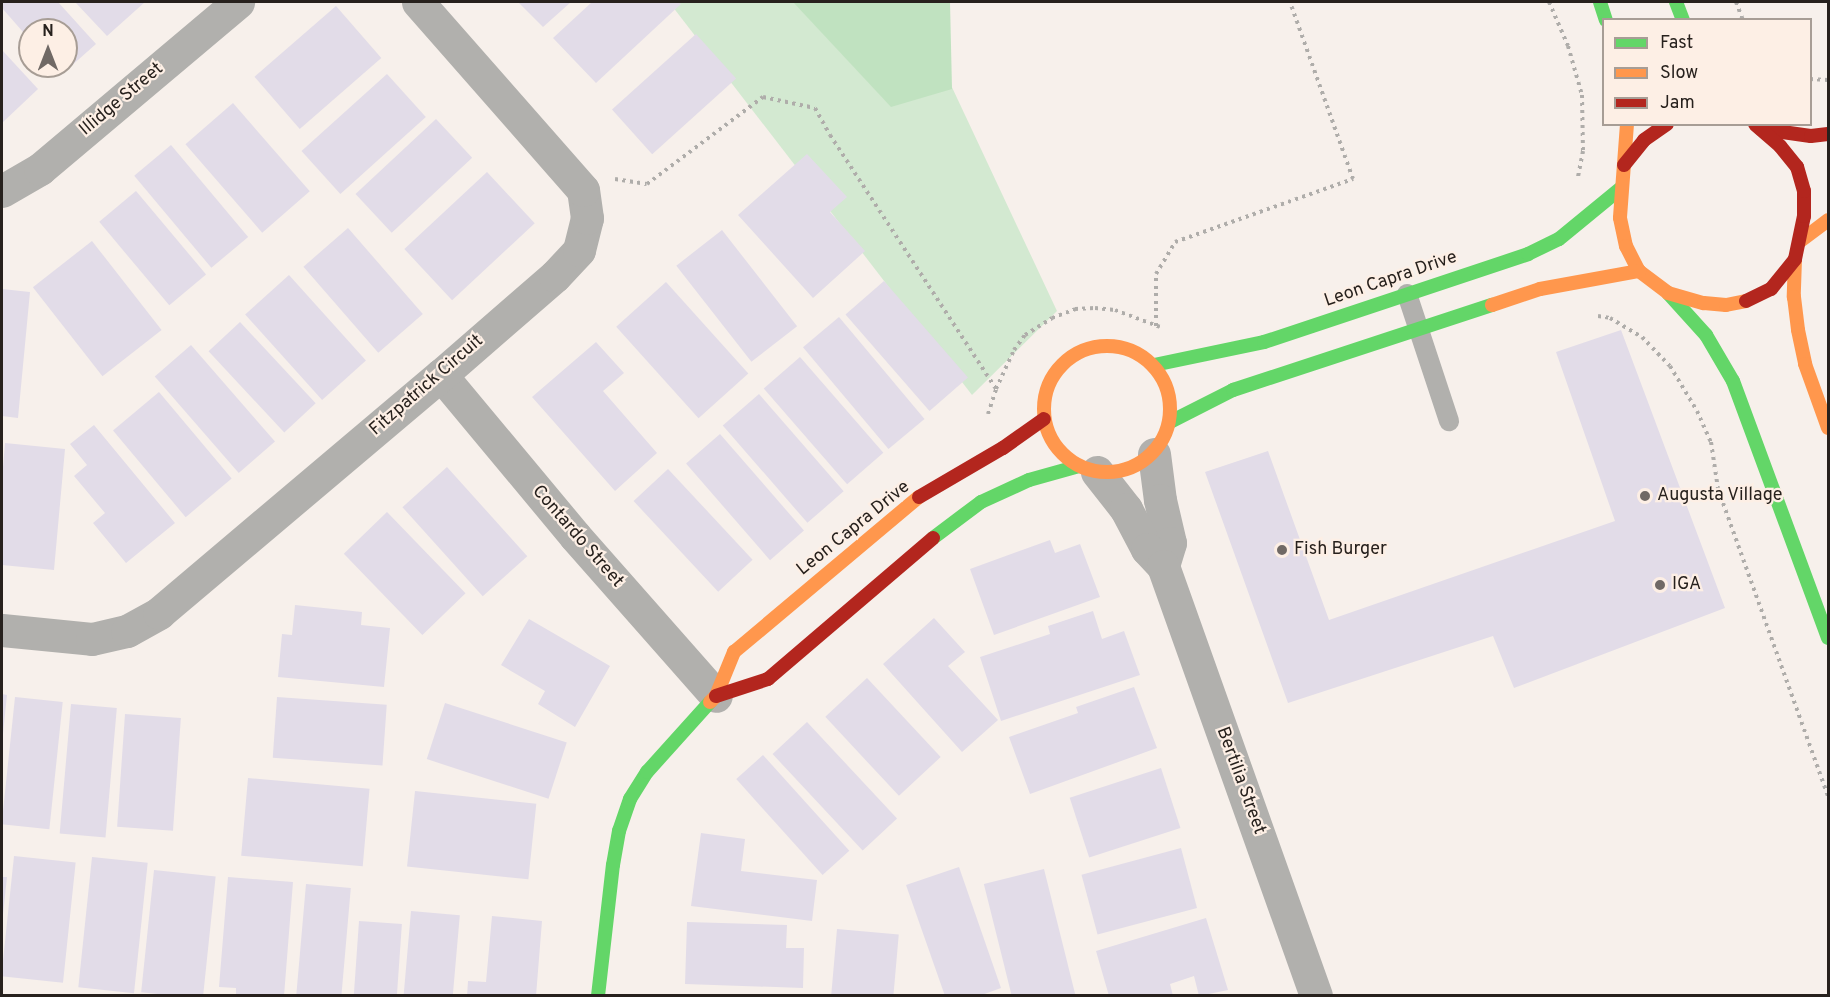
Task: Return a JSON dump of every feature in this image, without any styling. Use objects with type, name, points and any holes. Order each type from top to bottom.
[{"type":"street","name":"Illidge Street","points":[[2,191],[40,169],[238,2]]},
{"type":"street","points":[[418,2],[584,190]]},
{"type":"street","points":[[1600,2],[1605,18]]},
{"type":"street","points":[[1676,2],[1682,18]]},
{"type":"street","points":[[1627,126],[1621,188],[1622,227],[1626,246],[1640,271],[1668,293],[1706,335],[1733,381],[1828,638]]},
{"type":"street","points":[[1624,165],[1644,140],[1664,126]]},
{"type":"street","points":[[1758,127],[1811,136],[1828,134]]},
{"type":"street","points":[[1758,127],[1780,146],[1797,167],[1804,191],[1804,216],[1795,259],[1794,297],[1805,364],[1828,428]]},
{"type":"street","name":"Leon Capra Drive","points":[[1154,365],[1264,342],[1528,254],[1558,239],[1621,188]]},
{"type":"street","name":"Fitzpatrick Circuit","points":[[2,630],[92,639],[127,631],[159,613],[555,276],[579,250],[587,218],[584,190]]},
{"type":"street","points":[[1799,242],[1828,220]]},
{"type":"street","points":[[1668,293],[1704,303],[1726,304],[1749,300],[1771,289],[1795,259]]},
{"type":"street","points":[[1170,422],[1233,390],[1540,289],[1640,271]]},
{"type":"street","points":[[1115,346],[1129,349],[1154,365],[1165,382],[1171,402],[1170,422],[1154,454],[1135,466],[1117,472],[1088,469],[1062,454],[1050,437],[1044,418],[1045,399],[1050,381],[1062,365],[1077,354],[1095,347],[1115,346]]},
{"type":"street","name":"Contardo Street","points":[[441,375],[575,536],[716,696]]},
{"type":"street","name":"Leon Capra Drive","points":[[597,996],[613,865],[619,831],[630,799],[647,772],[716,696],[734,652],[915,499],[1004,448],[1044,418]]},
{"type":"street","points":[[1154,454],[1160,500],[1170,543],[1163,566]]},
{"type":"street","name":"Leon Capra Drive","points":[[716,696],[768,679],[938,534],[981,502],[1029,480],[1088,469]]},
{"type":"street","name":"Bertilia Street","points":[[1088,469],[1125,509],[1147,549],[1163,566],[1316,996]]},
{"type":"lane","points":[[1407,294],[1449,421]]},
{"type":"path","points":[[1156,326],[1156,274],[1175,242],[1353,179],[1290,2]]},
{"type":"path","points":[[1549,2],[1568,46],[1582,95],[1583,150],[1577,182]]},
{"type":"path","points":[[1736,2],[1742,18]]},
{"type":"path","points":[[1812,79],[1828,80]]},
{"type":"path","points":[[584,190],[616,178],[647,184],[711,133],[763,97],[814,108],[996,389]]},
{"type":"path","points":[[1590,314],[1610,318],[1642,337],[1670,366],[1697,411],[1711,442],[1718,489],[1828,797]]},
{"type":"green space","points":[[669,2],[912,2],[1057,311],[972,395]]},
{"type":"green space","points":[[793,2],[950,2],[952,89],[891,107]]},
{"type":"building","points":[[2,2],[58,2],[72,18],[18,18],[18,26],[2,8]]},
{"type":"building","points":[[75,2],[145,2],[107,36]]},
{"type":"building","points":[[518,2],[571,2],[543,27]]},
{"type":"building","points":[[592,2],[678,2],[681,4],[596,83],[553,38]]},
{"type":"building","points":[[336,6],[381,58],[300,129],[254,77]]},
{"type":"building","points":[[78,24],[96,44],[78,60]]},
{"type":"building","points":[[696,34],[736,79],[652,154],[612,110]]},
{"type":"building","points":[[2,50],[18,67],[18,78],[28,78],[38,89],[2,123]]},
{"type":"building","points":[[387,74],[426,117],[340,194],[302,151]]},
{"type":"building","points":[[233,103],[310,191],[262,233],[185,144]]},
{"type":"building","points":[[436,119],[472,158],[392,233],[356,194]]},
{"type":"building","points":[[171,145],[248,237],[211,268],[134,176]]},
{"type":"building","points":[[807,154],[847,197],[830,212],[865,251],[813,298],[738,215]]},
{"type":"building","points":[[487,172],[535,223],[452,300],[404,249]]},
{"type":"building","points":[[136,191],[206,274],[169,305],[99,222]]},
{"type":"building","points":[[348,228],[423,314],[378,353],[303,267]]},
{"type":"building","points":[[722,230],[797,326],[751,362],[676,266]]},
{"type":"building","points":[[92,241],[162,330],[102,376],[33,287]]},
{"type":"building","points":[[289,275],[366,360],[322,400],[245,314]]},
{"type":"building","points":[[884,281],[968,378],[929,411],[846,314]]},
{"type":"building","points":[[666,282],[748,373],[699,418],[616,327]]},
{"type":"building","points":[[2,289],[30,292],[18,418],[2,416]]},
{"type":"building","points":[[839,317],[924,419],[888,449],[803,347]]},
{"type":"building","points":[[240,322],[316,403],[284,433],[209,351]]},
{"type":"building","name":"Augusta Village","points":[[1621,330],[1725,608],[1514,688],[1493,636],[1288,703],[1205,472],[1268,451],[1329,620],[1615,521],[1556,352]]},
{"type":"building","points":[[596,342],[624,373],[603,391],[657,453],[615,491],[532,397]]},
{"type":"building","points":[[191,345],[275,442],[239,473],[155,376]]},
{"type":"building","points":[[800,357],[883,453],[847,484],[764,388]]},
{"type":"building","points":[[159,392],[232,479],[186,517],[113,431]]},
{"type":"building","points":[[759,394],[844,491],[807,523],[723,425]]},
{"type":"building","points":[[94,425],[175,523],[126,563],[93,523],[105,513],[74,476],[87,465],[70,444]]},
{"type":"building","points":[[720,434],[804,531],[770,560],[686,464]]},
{"type":"building","points":[[5,443],[65,449],[54,570],[2,565],[2,479]]},
{"type":"building","points":[[447,467],[527,556],[483,596],[402,507]]},
{"type":"building","points":[[668,469],[753,560],[718,592],[634,501]]},
{"type":"building","points":[[387,512],[465,593],[422,635],[344,554]]},
{"type":"building","points":[[1050,540],[1055,553],[1080,544],[1100,597],[994,635],[970,569]]},
{"type":"building","points":[[295,605],[362,612],[361,625],[390,628],[384,687],[278,677],[282,634],[292,635]]},
{"type":"building","points":[[1093,611],[1102,639],[1124,631],[1140,675],[1001,721],[980,657],[1050,634],[1048,626]]},
{"type":"building","points":[[934,618],[965,652],[948,666],[998,720],[962,752],[883,664]]},
{"type":"building","points":[[529,619],[610,666],[575,727],[538,704],[545,691],[501,665]]},
{"type":"building","points":[[867,678],[941,757],[899,796],[825,717]]},
{"type":"building","points":[[1134,687],[1157,748],[1030,794],[1009,737],[1078,713],[1076,707]]},
{"type":"building","points":[[2,694],[7,695],[3,734],[2,734]]},
{"type":"building","points":[[15,697],[63,702],[49,829],[2,824]]},
{"type":"building","points":[[277,697],[387,705],[382,766],[273,758]]},
{"type":"building","points":[[445,703],[567,743],[549,799],[427,759]]},
{"type":"building","points":[[71,704],[117,708],[105,838],[60,834]]},
{"type":"building","points":[[125,714],[181,718],[173,831],[117,827]]},
{"type":"building","points":[[807,722],[897,819],[863,851],[773,754]]},
{"type":"building","points":[[763,755],[849,851],[823,875],[736,779]]},
{"type":"building","points":[[1161,768],[1180,828],[1089,858],[1070,798]]},
{"type":"building","points":[[248,778],[370,789],[363,866],[241,856]]},
{"type":"building","points":[[415,791],[536,804],[528,879],[407,867]]},
{"type":"building","points":[[701,833],[745,839],[741,871],[817,880],[812,921],[691,906]]},
{"type":"building","points":[[1181,848],[1197,908],[1098,935],[1082,875]]},
{"type":"building","points":[[14,856],[76,862],[63,983],[2,976]]},
{"type":"building","points":[[92,857],[148,863],[134,993],[78,987]]},
{"type":"building","points":[[959,867],[1001,988],[979,996],[945,996],[906,885]]},
{"type":"building","points":[[1044,869],[1075,995],[1012,996],[984,884]]},
{"type":"building","points":[[154,870],[216,876],[203,996],[141,992]]},
{"type":"building","points":[[2,877],[7,877],[3,915],[2,915]]},
{"type":"building","points":[[228,877],[293,882],[284,996],[236,996],[236,988],[219,987]]},
{"type":"building","points":[[306,884],[351,888],[341,996],[296,996]]},
{"type":"building","points":[[411,911],[460,915],[453,996],[404,996]]},
{"type":"building","points":[[492,916],[542,921],[536,996],[467,996],[468,981],[486,982]]},
{"type":"building","points":[[1206,918],[1228,990],[1199,996],[1194,976],[1170,984],[1173,996],[1109,996],[1096,951]]},
{"type":"building","points":[[359,921],[402,924],[397,996],[354,996]]},
{"type":"building","points":[[687,922],[787,925],[786,948],[804,948],[803,988],[685,984]]},
{"type":"building","points":[[837,929],[899,934],[893,996],[831,996]]},
{"type":"traffic: fast","points":[[1600,2],[1605,18]]},
{"type":"traffic: fast","points":[[1676,2],[1682,18]]},
{"type":"traffic: fast","points":[[1154,365],[1264,342],[1528,254],[1559,239],[1621,188]]},
{"type":"traffic: fast","points":[[1668,293],[1706,335],[1733,381],[1828,638]]},
{"type":"traffic: fast","points":[[1170,422],[1233,390],[1492,305]]},
{"type":"traffic: fast","points":[[933,538],[981,502],[1029,480],[1079,466]]},
{"type":"traffic: fast","points":[[598,996],[613,865],[619,831],[630,799],[647,772],[710,702]]},
{"type":"traffic: slow","points":[[1627,126],[1620,218],[1626,246],[1639,271],[1668,293],[1704,303],[1726,305],[1746,301]]},
{"type":"traffic: slow","points":[[1799,242],[1828,220]]},
{"type":"traffic: slow","points":[[1795,259],[1794,297],[1798,330],[1805,364],[1828,428]]},
{"type":"traffic: slow","points":[[1492,305],[1540,289],[1639,271]]},
{"type":"traffic: slow","points":[[1107,346],[1131,351],[1152,364],[1165,385],[1170,409],[1165,433],[1152,454],[1131,467],[1107,472],[1083,467],[1062,454],[1049,433],[1044,409],[1049,385],[1062,364],[1083,351],[1107,346]]},
{"type":"traffic: slow","points":[[710,702],[716,696],[734,652],[919,497]]},
{"type":"traffic: jam","points":[[1624,165],[1644,140],[1664,126]]},
{"type":"traffic: jam","points":[[1746,301],[1771,289],[1795,259],[1804,216],[1804,191],[1797,167],[1780,146],[1757,126]]},
{"type":"traffic: jam","points":[[1761,129],[1811,136],[1828,134]]},
{"type":"traffic: jam","points":[[919,497],[1003,448],[1044,419]]},
{"type":"traffic: jam","points":[[716,696],[768,679],[933,538]]},
{"type":"place","name":"Augusta Village","points":[[1645,496]]},
{"type":"place","name":"Fish Burger","points":[[1282,550]]},
{"type":"place","name":"IGA","points":[[1660,585]]}]
